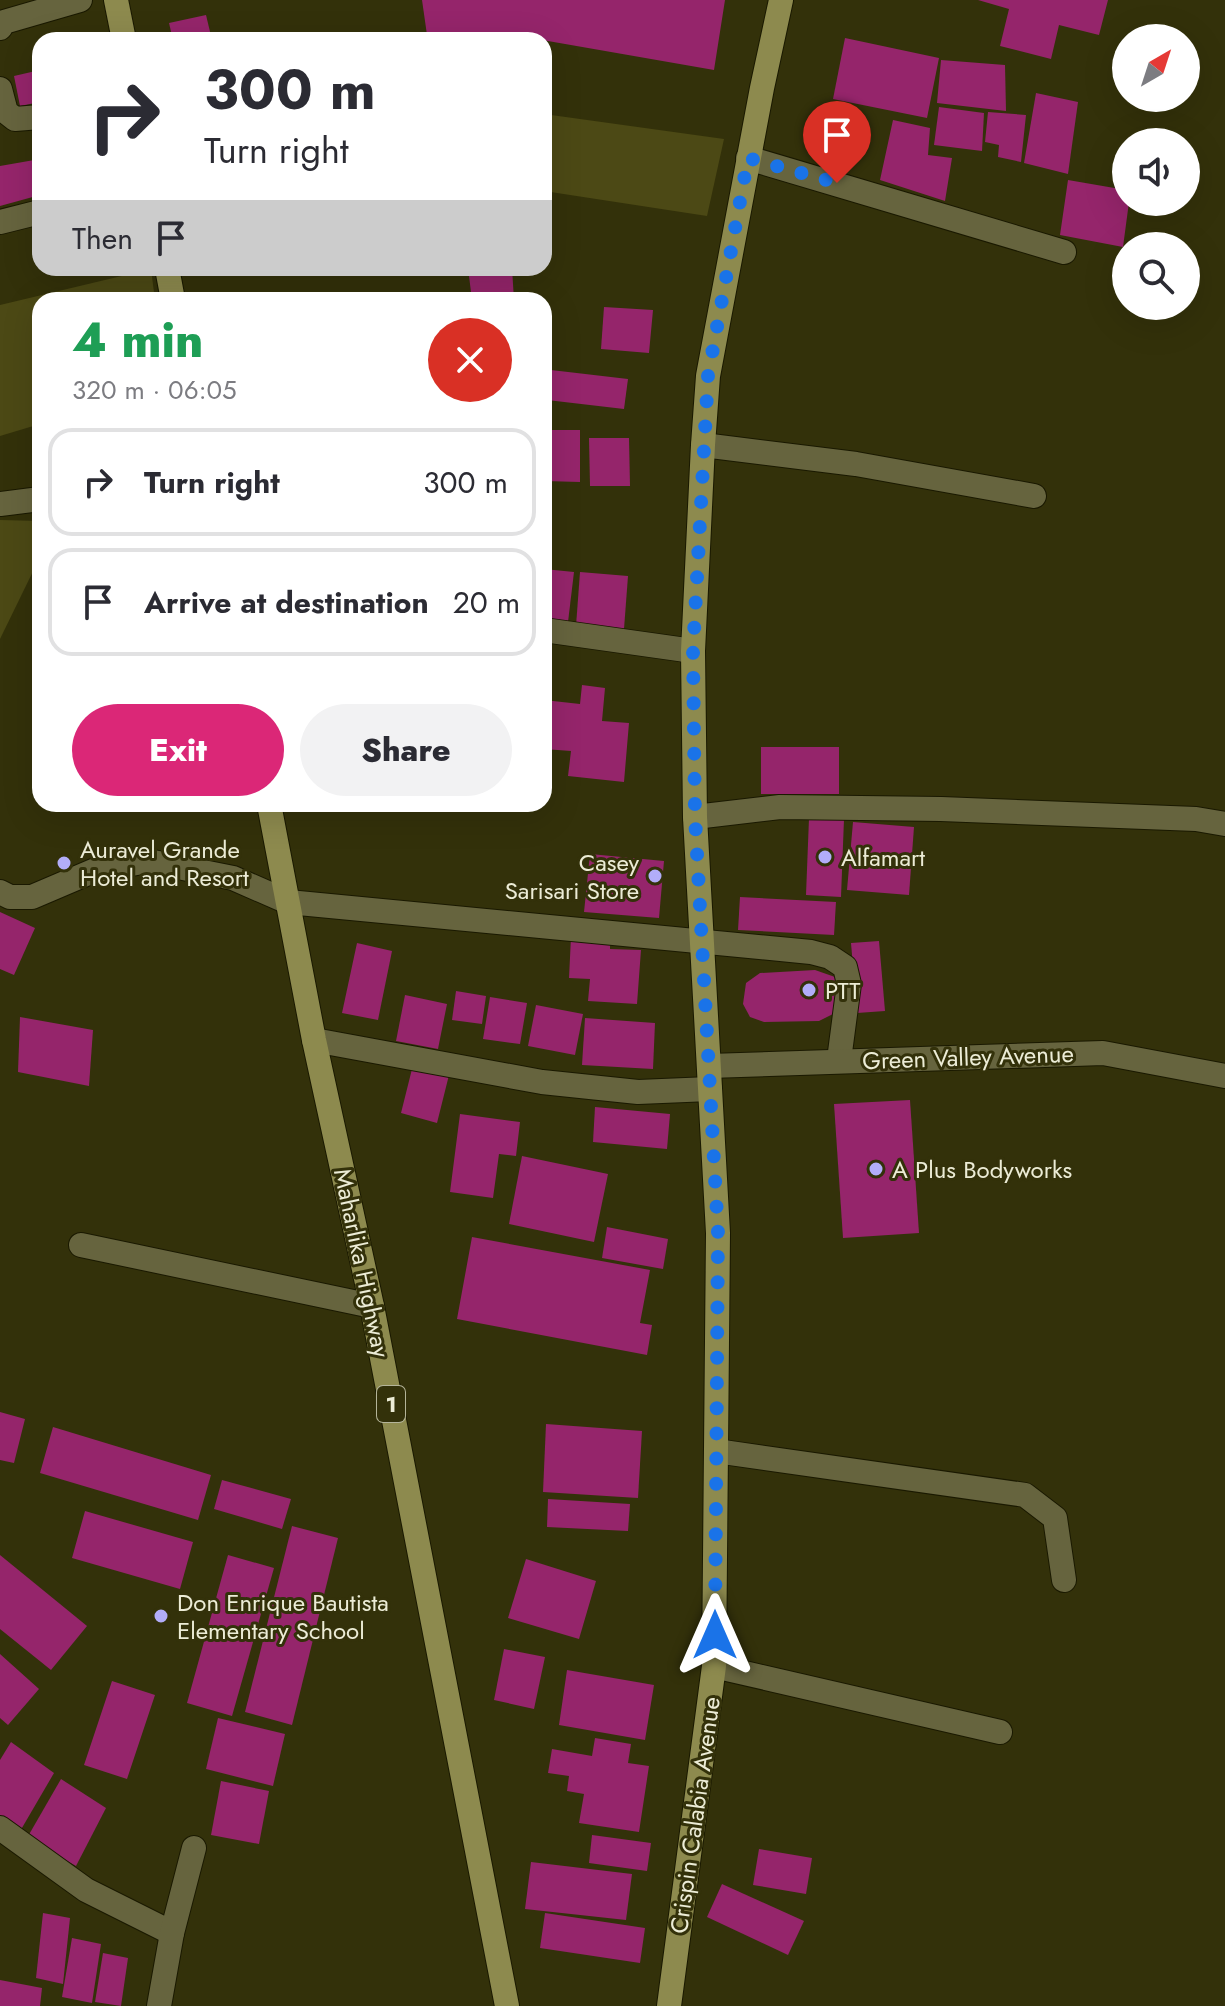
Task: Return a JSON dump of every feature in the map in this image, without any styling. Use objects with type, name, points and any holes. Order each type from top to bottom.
[{"type":"main road","points":[[116,0],[122,32]]},
{"type":"main road","name":"Crispin Calabia Avenue","points":[[669,2006],[714,1666],[718,1233],[695,817],[693,651],[703,445],[708,376],[781,0]]},
{"type":"main road","name":"Maharlika Highway","points":[[271,812],[314,1040],[372,1306],[507,2006]]},
{"type":"street","points":[[0,28],[4,22],[80,0]]},
{"type":"street","points":[[0,89],[6,112],[15,119],[32,118]]},
{"type":"street","points":[[748,158],[1064,252]]},
{"type":"street","points":[[0,222],[32,214]]},
{"type":"street","points":[[703,445],[856,464],[1034,496]]},
{"type":"street","points":[[0,504],[32,500]]},
{"type":"street","points":[[552,631],[693,651]]},
{"type":"street","points":[[695,817],[780,807],[941,809],[1196,819],[1225,824]]},
{"type":"street","points":[[0,892],[10,897],[32,897],[93,871],[148,861],[233,878],[288,902],[702,939],[811,952],[830,957],[845,967],[849,984],[839,1060]]},
{"type":"street","name":"Green Valley Avenue","points":[[314,1040],[542,1082],[638,1092],[709,1077],[839,1060],[1103,1053],[1225,1076]]},
{"type":"street","points":[[81,1245],[372,1306]]},
{"type":"street","points":[[716,1451],[1025,1495],[1055,1518],[1064,1580]]},
{"type":"street","points":[[714,1666],[1000,1732]]},
{"type":"street","points":[[0,1828],[86,1890],[172,1933]]},
{"type":"street","points":[[159,2006],[172,1933],[194,1848]]},
{"type":"shaded area","points":[[552,115],[724,139],[707,216],[552,192]]},
{"type":"shaded area","points":[[122,276],[152,276],[154,292],[55,292]]},
{"type":"shaded area","points":[[32,297],[32,426],[0,436],[0,305]]},
{"type":"shaded area","points":[[0,520],[32,521],[32,573],[0,639]]},
{"type":"building","points":[[422,0],[725,0],[714,70],[552,42],[552,32],[427,32]]},
{"type":"building","points":[[978,0],[1108,0],[1099,35],[1059,25],[1051,59],[1000,46],[1009,9]]},
{"type":"building","points":[[206,15],[210,32],[171,32],[169,23]]},
{"type":"building","points":[[845,38],[939,58],[927,118],[833,99]]},
{"type":"building","points":[[941,60],[1005,65],[1006,111],[937,103]]},
{"type":"building","points":[[32,72],[32,104],[20,106],[14,76]]},
{"type":"building","points":[[1036,93],[1078,102],[1068,174],[1024,163]]},
{"type":"building","points":[[939,107],[984,113],[982,151],[934,145]]},
{"type":"building","points":[[988,112],[1026,115],[1021,162],[998,157],[999,145],[985,142]]},
{"type":"building","points":[[893,120],[930,128],[928,155],[952,158],[945,201],[880,180]]},
{"type":"building","points":[[32,160],[32,197],[0,206],[0,166]]},
{"type":"building","points":[[1068,180],[1112,188],[1112,216],[1127,216],[1125,232],[1112,232],[1112,245],[1060,235]]},
{"type":"building","points":[[469,276],[512,276],[514,292],[471,292]]},
{"type":"building","points":[[604,307],[653,310],[649,353],[601,349]]},
{"type":"building","points":[[552,370],[628,379],[624,409],[552,401]]},
{"type":"building","points":[[552,430],[580,430],[580,482],[552,481]]},
{"type":"building","points":[[589,438],[629,438],[630,486],[590,486]]},
{"type":"building","points":[[552,570],[574,572],[568,622],[552,620]]},
{"type":"building","points":[[580,572],[628,576],[624,629],[576,626]]},
{"type":"building","points":[[582,685],[605,688],[602,721],[629,723],[624,782],[568,776],[571,751],[552,750],[552,701],[580,704]]},
{"type":"building","points":[[761,747],[839,747],[839,794],[761,794]]},
{"type":"building","name":"Alfamart","points":[[809,818],[844,819],[841,897],[806,895]]},
{"type":"building","points":[[853,822],[914,827],[909,895],[847,890]]},
{"type":"building","points":[[590,854],[664,861],[659,918],[584,912]]},
{"type":"building","points":[[740,897],[836,902],[834,935],[738,930]]},
{"type":"building","points":[[0,912],[35,928],[14,975],[0,969]]},
{"type":"building","points":[[571,937],[610,940],[610,949],[641,950],[637,1004],[588,1001],[590,979],[569,978]]},
{"type":"building","points":[[879,941],[885,1011],[857,1013],[851,943]]},
{"type":"building","points":[[357,943],[392,951],[378,1020],[342,1013]]},
{"type":"building","points":[[815,970],[835,977],[839,994],[833,1014],[819,1021],[764,1022],[750,1017],[743,1004],[746,983],[760,973]]},
{"type":"building","points":[[456,991],[486,996],[482,1024],[452,1020]]},
{"type":"building","points":[[405,995],[447,1004],[438,1049],[396,1041]]},
{"type":"building","points":[[490,997],[527,1003],[520,1044],[483,1039]]},
{"type":"building","points":[[536,1005],[583,1014],[575,1055],[528,1046]]},
{"type":"building","points":[[20,1017],[93,1030],[89,1086],[18,1072]]},
{"type":"building","points":[[585,1018],[655,1023],[653,1069],[582,1065]]},
{"type":"building","points":[[413,1065],[449,1075],[437,1123],[401,1113]]},
{"type":"building","name":"A Plus Bodyworks","points":[[910,1100],[919,1233],[843,1238],[834,1104]]},
{"type":"building","points":[[595,1107],[670,1114],[667,1149],[593,1142]]},
{"type":"building","points":[[460,1114],[520,1122],[516,1156],[499,1154],[493,1198],[450,1192]]},
{"type":"building","points":[[522,1156],[608,1174],[594,1242],[509,1224]]},
{"type":"building","points":[[607,1227],[668,1239],[663,1269],[602,1258]]},
{"type":"building","points":[[472,1237],[650,1270],[640,1323],[652,1325],[647,1355],[457,1319]]},
{"type":"building","points":[[0,1412],[25,1419],[14,1463],[0,1460]]},
{"type":"building","points":[[546,1424],[642,1431],[638,1498],[543,1492]]},
{"type":"building","points":[[53,1427],[211,1475],[198,1520],[40,1473]]},
{"type":"building","points":[[222,1480],[291,1499],[282,1529],[214,1509]]},
{"type":"building","points":[[548,1499],[630,1504],[628,1531],[547,1527]]},
{"type":"building","points":[[85,1511],[193,1542],[180,1589],[72,1558]]},
{"type":"building","points":[[292,1526],[338,1538],[292,1725],[245,1712]]},
{"type":"building","points":[[0,1555],[87,1626],[51,1670],[0,1629]]},
{"type":"building","points":[[228,1555],[274,1568],[232,1716],[187,1703]]},
{"type":"building","points":[[526,1559],[596,1581],[579,1639],[508,1618]]},
{"type":"building","points":[[504,1649],[545,1657],[534,1709],[494,1700]]},
{"type":"building","points":[[0,1654],[39,1689],[8,1725],[0,1718]]},
{"type":"building","points":[[567,1670],[654,1685],[645,1740],[559,1725]]},
{"type":"building","points":[[112,1681],[155,1695],[127,1779],[84,1765]]},
{"type":"building","points":[[218,1718],[285,1734],[273,1786],[206,1769]]},
{"type":"building","points":[[595,1738],[631,1744],[628,1763],[649,1766],[639,1832],[579,1823],[584,1794],[567,1791],[569,1776],[548,1773],[552,1749],[592,1756]]},
{"type":"building","points":[[11,1742],[54,1773],[19,1833],[0,1820],[0,1760]]},
{"type":"building","points":[[61,1779],[106,1808],[76,1866],[27,1838]]},
{"type":"building","points":[[221,1781],[269,1791],[259,1844],[211,1835]]},
{"type":"building","points":[[592,1835],[651,1843],[647,1871],[589,1863]]},
{"type":"building","points":[[759,1849],[812,1858],[806,1894],[753,1885]]},
{"type":"building","points":[[531,1862],[632,1874],[626,1920],[525,1909]]},
{"type":"building","points":[[722,1884],[804,1921],[788,1955],[707,1917]]},
{"type":"building","points":[[43,1913],[70,1918],[63,1984],[36,1978]]},
{"type":"building","points":[[545,1913],[645,1928],[640,1963],[540,1948]]},
{"type":"building","points":[[72,1938],[101,1944],[92,2003],[62,1997]]},
{"type":"building","points":[[103,1953],[128,1958],[121,2006],[95,2002]]},
{"type":"building","points":[[0,1980],[42,1988],[40,2006],[0,2006]]},
{"type":"place","name":"Alfamart","points":[[825,857]]},
{"type":"place","name":"Auravel Grande Hotel and Resort","points":[[64,863]]},
{"type":"place","name":"Casey Sarisari Store","points":[[655,876]]},
{"type":"place","name":"PTT","points":[[809,990]]},
{"type":"place","name":"A Plus Bodyworks","points":[[876,1169]]},
{"type":"place","name":"Don Enrique Bautista Elementary School","points":[[161,1616]]},
{"type":"route","points":[[715,1635],[718,1233],[695,817],[693,651],[708,376],[748,158],[837,183]]}]
